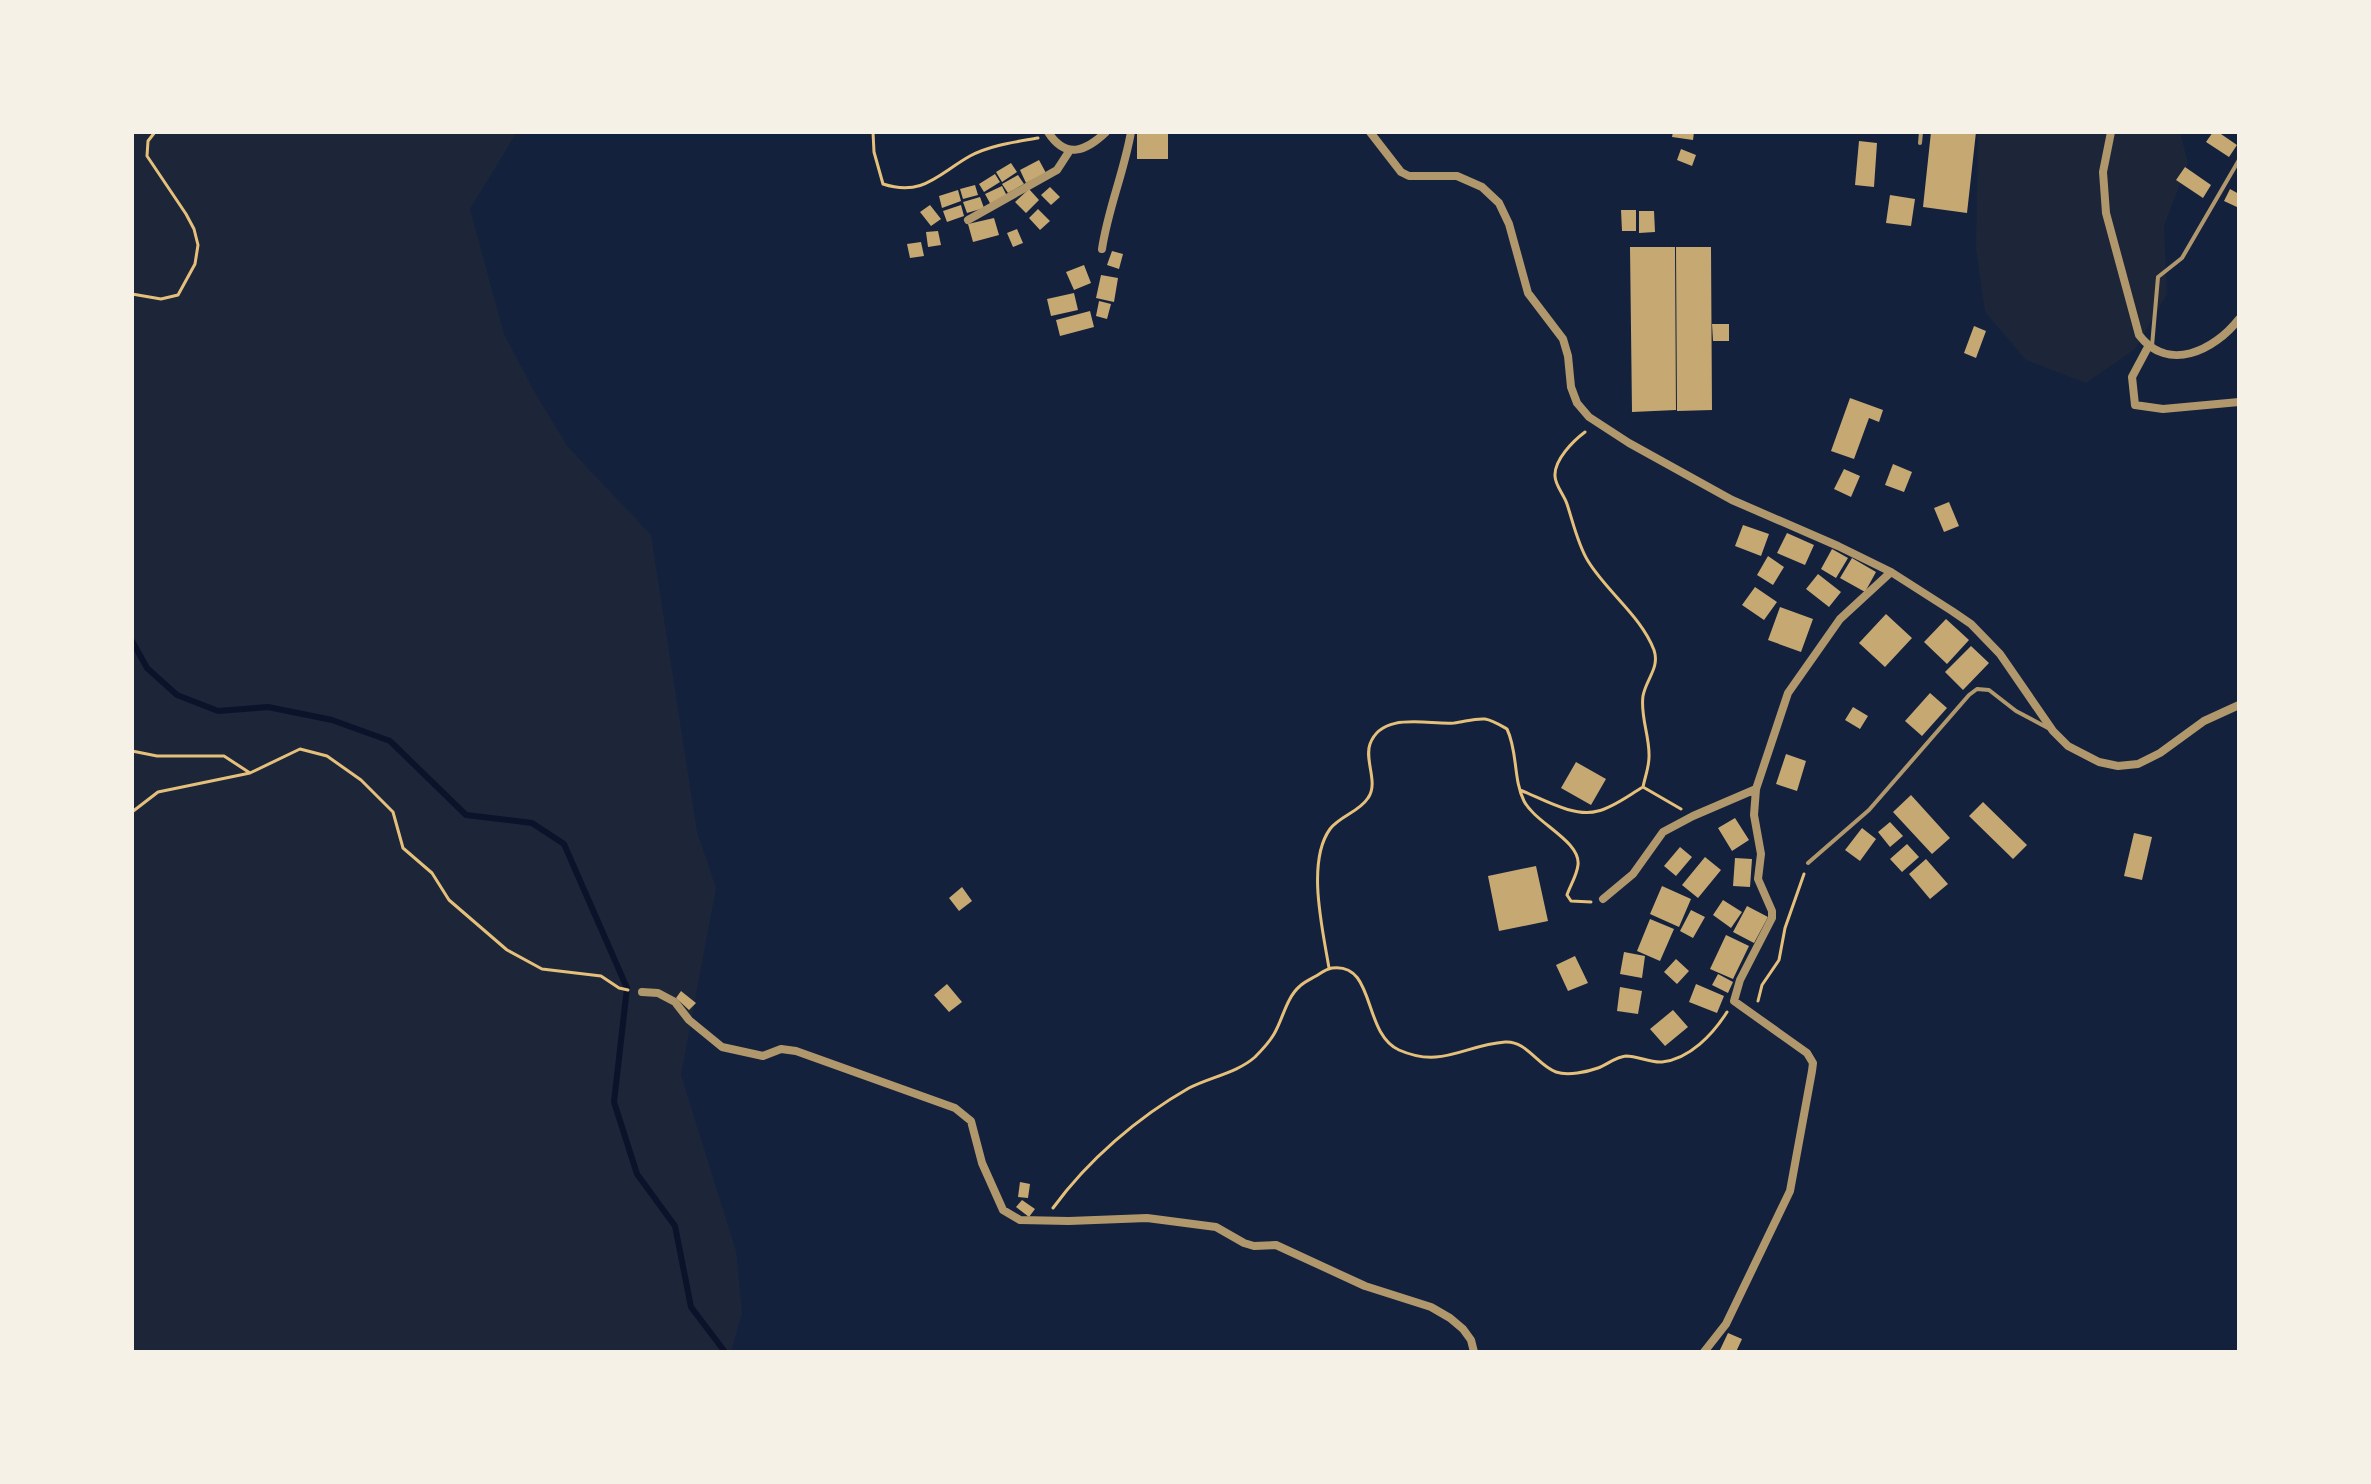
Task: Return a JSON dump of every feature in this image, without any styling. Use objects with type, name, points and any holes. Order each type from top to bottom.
[{"type":"street","points":[[968,220],[1057,170],[1070,150],[1092,145],[1106,132]]},
{"type":"street","points":[[1102,249],[1131,132]]},
{"type":"street","points":[[1370,132],[1401,172],[1409,176],[1457,176],[1482,187],[1499,203],[1509,224],[1528,293],[1563,339],[1571,387],[1577,403],[1589,417],[1732,500],[1891,572],[1971,624],[2000,654],[2053,731],[2068,746],[2099,762],[2118,766],[2138,764],[2160,753],[2204,721],[2239,705]]},
{"type":"street","points":[[2111,132],[2103,172],[2106,213],[2139,335],[2150,348],[2174,355],[2196,352],[2215,343],[2239,319]]},
{"type":"street","points":[[1049,134],[1070,150]]},
{"type":"street","points":[[2150,348],[2132,377],[2135,405],[2175,409],[2239,402]]},
{"type":"street","points":[[1704,1352],[1726,1324],[1790,1191],[1813,1063],[1807,1053],[1734,1001],[1740,980],[1772,918],[1758,879],[1761,854],[1754,815],[1756,789],[1788,693],[1840,619],[1891,572]]},
{"type":"street","points":[[1603,899],[1633,874],[1663,832],[1756,789]]},
{"type":"street","points":[[642,992],[658,993],[675,1002],[689,1020],[722,1047],[763,1056],[781,1049],[796,1051],[955,1108],[971,1121],[982,1163],[1003,1210],[1020,1220],[1167,1219],[1216,1227],[1254,1246],[1276,1245],[1365,1286],[1431,1307],[1463,1329],[1471,1340],[1474,1352]]},
{"type":"lane","points":[[1920,143],[1921,132]]},
{"type":"lane","points":[[2150,348],[2158,277],[2182,258],[2239,160]]},
{"type":"lane","points":[[1808,863],[1869,810],[1921,747],[1977,689],[1989,690],[2016,711],[2053,731]]},
{"type":"path","points":[[132,294],[161,299],[178,295],[195,264],[198,245],[186,214],[147,156],[148,141],[155,132]]},
{"type":"path","points":[[873,132],[874,152],[883,184],[912,190],[943,176],[970,156],[986,149],[1049,134]]},
{"type":"path","points":[[1520,790],[1578,812],[1595,812],[1643,787],[1649,755],[1643,694],[1656,664],[1654,649],[1587,560],[1554,473],[1574,440],[1586,432],[1609,431]]},
{"type":"path","points":[[1329,968],[1319,906],[1320,850],[1330,829],[1369,798],[1372,790],[1369,750],[1379,730],[1407,722],[1489,720],[1507,729],[1513,742],[1525,803],[1545,826],[1563,838],[1576,853],[1578,865],[1567,895],[1571,901],[1585,903],[1603,899]]},
{"type":"path","points":[[132,812],[158,792],[250,773],[300,749],[327,756],[361,780],[393,812],[403,848],[432,873],[449,900],[507,950],[542,969],[601,976],[619,988]]},
{"type":"path","points":[[132,751],[157,756],[224,756],[250,773]]},
{"type":"path","points":[[1643,787],[1693,816]]},
{"type":"path","points":[[1753,1016],[1762,985],[1779,960],[1785,928],[1808,863]]},
{"type":"path","points":[[1043,1220],[1110,1146],[1152,1111],[1191,1087],[1243,1065],[1255,1056],[1274,1034],[1299,986],[1329,968],[1343,969],[1356,975],[1377,1029],[1385,1042],[1398,1049],[1419,1057],[1435,1058],[1507,1041],[1521,1046],[1555,1072],[1576,1073],[1599,1068],[1626,1056],[1660,1062],[1682,1057],[1715,1030],[1734,1001]]},
{"type":"shaded area","points":[[132,132],[517,132],[470,209],[504,334],[534,391],[568,447],[651,535],[697,832],[716,888],[681,1075],[736,1251],[742,1313],[731,1352],[132,1352]]},
{"type":"shaded area","points":[[1978,132],[2180,132],[2188,163],[2164,226],[2167,294],[2135,349],[2086,383],[2026,360],[1985,312],[1976,249]]},
{"type":"building","points":[[1137,132],[1168,132],[1168,159],[1137,159]]},
{"type":"building","points":[[1673,132],[1694,132],[1693,140],[1672,137]]},
{"type":"building","points":[[1931,132],[1976,132],[1967,213],[1923,207]]},
{"type":"building","points":[[2213,132],[2237,145],[2229,157],[2206,142]]},
{"type":"building","points":[[1859,141],[1877,143],[1874,187],[1855,185]]},
{"type":"building","points":[[1681,149],[1696,155],[1692,166],[1677,160]]},
{"type":"building","points":[[1039,160],[1046,173],[1026,183],[1020,170]]},
{"type":"building","points":[[1011,163],[1017,172],[1002,182],[996,172]]},
{"type":"building","points":[[2185,167],[2211,185],[2203,198],[2176,180]]},
{"type":"building","points":[[995,174],[1000,182],[984,192],[979,184]]},
{"type":"building","points":[[1018,175],[1024,184],[1008,193],[1002,184]]},
{"type":"building","points":[[975,185],[978,195],[963,199],[960,189]]},
{"type":"building","points":[[1002,186],[1007,196],[991,205],[985,194]]},
{"type":"building","points":[[1050,187],[1060,197],[1051,205],[1041,195]]},
{"type":"building","points":[[1029,189],[1039,200],[1026,213],[1015,202]]},
{"type":"building","points":[[2230,189],[2239,194],[2239,208],[2224,201]]},
{"type":"building","points":[[958,190],[961,201],[942,208],[939,196]]},
{"type":"building","points":[[1890,195],[1915,199],[1911,226],[1886,223]]},
{"type":"building","points":[[980,197],[984,208],[967,213],[963,202]]},
{"type":"building","points":[[930,205],[941,219],[931,226],[920,212]]},
{"type":"building","points":[[961,205],[964,216],[947,222],[943,211]]},
{"type":"building","points":[[1038,209],[1050,221],[1040,230],[1029,218]]},
{"type":"building","points":[[1621,210],[1636,210],[1636,231],[1622,231]]},
{"type":"building","points":[[1639,211],[1654,211],[1655,232],[1639,233]]},
{"type":"building","points":[[994,218],[999,235],[973,242],[968,224]]},
{"type":"building","points":[[1017,229],[1023,243],[1013,247],[1007,233]]},
{"type":"building","points":[[938,231],[941,245],[928,247],[926,232]]},
{"type":"building","points":[[921,242],[924,256],[910,258],[907,244]]},
{"type":"building","points":[[1630,247],[1675,247],[1676,410],[1632,412]]},
{"type":"building","points":[[1676,247],[1711,247],[1712,410],[1677,411]]},
{"type":"building","points":[[1112,251],[1123,254],[1119,269],[1107,265]]},
{"type":"building","points":[[1084,265],[1091,283],[1074,290],[1066,272]]},
{"type":"building","points":[[1101,275],[1118,278],[1114,302],[1096,298]]},
{"type":"building","points":[[1074,293],[1078,310],[1051,316],[1047,299]]},
{"type":"building","points":[[1099,301],[1111,304],[1107,319],[1096,316]]},
{"type":"building","points":[[1090,311],[1094,327],[1060,336],[1056,320]]},
{"type":"building","points":[[1712,324],[1729,324],[1729,341],[1713,341]]},
{"type":"building","points":[[1974,326],[1986,331],[1976,358],[1964,353]]},
{"type":"building","points":[[1850,398],[1883,410],[1879,422],[1869,418],[1854,459],[1831,451]]},
{"type":"building","points":[[1893,464],[1912,472],[1904,492],[1885,485]]},
{"type":"building","points":[[1844,469],[1860,476],[1851,497],[1834,489]]},
{"type":"building","points":[[1949,502],[1959,526],[1944,532],[1934,508]]},
{"type":"building","points":[[1743,525],[1769,534],[1761,556],[1735,546]]},
{"type":"building","points":[[1787,533],[1814,545],[1805,565],[1777,553]]},
{"type":"building","points":[[1832,549],[1848,558],[1836,578],[1821,569]]},
{"type":"building","points":[[1768,556],[1784,567],[1773,585],[1757,575]]},
{"type":"building","points":[[1852,558],[1876,572],[1865,592],[1840,578]]},
{"type":"building","points":[[1818,574],[1841,592],[1829,607],[1806,589]]},
{"type":"building","points":[[1755,587],[1777,602],[1764,620],[1742,605]]},
{"type":"building","points":[[1780,607],[1813,619],[1801,652],[1768,640]]},
{"type":"building","points":[[1886,614],[1912,638],[1885,667],[1859,643]]},
{"type":"building","points":[[1946,619],[1969,640],[1947,664],[1924,642]]},
{"type":"building","points":[[1971,646],[1989,663],[1963,690],[1945,672]]},
{"type":"building","points":[[1930,693],[1947,708],[1922,736],[1905,721]]},
{"type":"building","points":[[1853,707],[1868,716],[1860,729],[1845,720]]},
{"type":"building","points":[[1786,754],[1806,761],[1797,791],[1776,784]]},
{"type":"building","points":[[1576,762],[1606,779],[1591,805],[1561,788]]},
{"type":"building","points":[[1911,795],[1950,838],[1932,854],[1893,812]]},
{"type":"building","points":[[1983,802],[2027,845],[2013,859],[1969,816]]},
{"type":"building","points":[[1735,818],[1749,840],[1732,851],[1718,828]]},
{"type":"building","points":[[1890,822],[1903,836],[1890,847],[1878,832]]},
{"type":"building","points":[[1862,828],[1876,839],[1860,861],[1845,850]]},
{"type":"building","points":[[2134,833],[2152,837],[2142,880],[2124,876]]},
{"type":"building","points":[[1907,844],[1919,857],[1902,872],[1890,859]]},
{"type":"building","points":[[1680,847],[1692,857],[1676,876],[1664,866]]},
{"type":"building","points":[[1705,857],[1721,870],[1698,898],[1682,885]]},
{"type":"building","points":[[1735,858],[1752,859],[1750,887],[1733,886]]},
{"type":"building","points":[[1926,859],[1948,884],[1930,899],[1909,874]]},
{"type":"building","points":[[1536,866],[1548,921],[1499,931],[1488,876]]},
{"type":"building","points":[[1662,886],[1691,899],[1679,927],[1650,914]]},
{"type":"building","points":[[962,887],[972,901],[959,911],[949,898]]},
{"type":"building","points":[[1723,900],[1742,912],[1731,928],[1713,915]]},
{"type":"building","points":[[1747,906],[1768,917],[1754,943],[1733,932]]},
{"type":"building","points":[[1691,910],[1705,917],[1693,938],[1680,931]]},
{"type":"building","points":[[1650,919],[1674,929],[1660,961],[1637,951]]},
{"type":"building","points":[[1726,935],[1749,946],[1733,979],[1710,969]]},
{"type":"building","points":[[1624,952],[1645,956],[1642,978],[1620,974]]},
{"type":"building","points":[[1575,956],[1588,983],[1568,991],[1556,965]]},
{"type":"building","points":[[1676,959],[1689,971],[1677,984],[1664,972]]},
{"type":"building","points":[[1718,974],[1733,982],[1728,993],[1712,985]]},
{"type":"building","points":[[947,984],[962,1002],[949,1012],[934,995]]},
{"type":"building","points":[[1696,984],[1724,996],[1717,1013],[1689,1002]]},
{"type":"building","points":[[1620,987],[1642,991],[1638,1014],[1617,1011]]},
{"type":"building","points":[[681,991],[696,1003],[689,1010],[676,998]]},
{"type":"building","points":[[1673,1010],[1688,1027],[1665,1046],[1650,1029]]},
{"type":"building","points":[[1020,1182],[1030,1184],[1028,1198],[1018,1197]]},
{"type":"building","points":[[1022,1200],[1035,1209],[1029,1217],[1016,1207]]},
{"type":"building","points":[[1728,1333],[1742,1339],[1736,1352],[1719,1352]]},
{"type":"waterway","points":[[132,641],[147,668],[177,695],[218,711],[268,707],[332,720],[390,741],[466,815],[532,823],[564,844],[627,988],[614,1102],[637,1174],[675,1226],[691,1307],[725,1352]]}]
